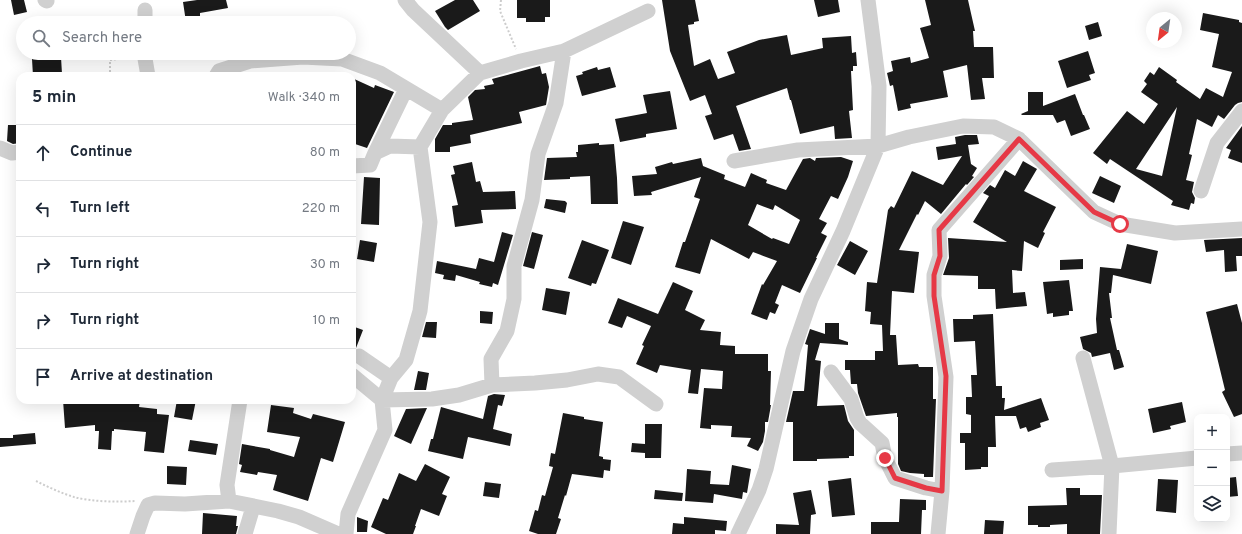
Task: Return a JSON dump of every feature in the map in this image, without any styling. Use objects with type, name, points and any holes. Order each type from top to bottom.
[{"type":"street","points":[[405,0],[413,10],[480,73]]},
{"type":"street","points":[[738,534],[759,490],[766,469],[793,351],[811,299],[843,231],[878,146],[879,86],[868,0]]},
{"type":"street","points":[[346,534],[348,514],[385,430],[382,400],[391,378],[406,360],[420,311],[430,222],[420,147],[442,110],[480,73],[521,61],[564,51],[648,11]]},
{"type":"street","points":[[492,384],[491,359],[507,331],[514,299],[514,266],[532,200],[538,154],[556,103],[564,51]]},
{"type":"street","points":[[145,60],[147,72]]},
{"type":"street","points":[[218,72],[250,61],[263,60]]},
{"type":"street","points":[[345,60],[380,73],[442,110]]},
{"type":"street","points":[[356,166],[370,165],[406,89]]},
{"type":"street","points":[[1201,191],[1217,143],[1242,111]]},
{"type":"street","points":[[734,161],[798,150],[878,146],[963,126],[994,127],[1019,139],[1094,212],[1120,224],[1175,234],[1242,228]]},
{"type":"street","points":[[938,534],[942,491],[946,376],[934,296],[934,275],[940,256],[939,230],[1019,139]]},
{"type":"street","points":[[375,153],[390,146],[420,147]]},
{"type":"street","points":[[0,148],[16,152]]},
{"type":"street","points":[[359,356],[391,378]]},
{"type":"street","points":[[1083,358],[1112,466],[1109,534]]},
{"type":"street","points":[[831,372],[851,399],[860,423],[882,443],[885,458],[895,478],[926,488],[942,491]]},
{"type":"street","points":[[356,377],[382,400],[432,399],[459,395],[492,384],[535,383],[567,380],[598,374],[620,377],[656,404]]},
{"type":"street","points":[[229,502],[226,486],[237,404]]},
{"type":"street","points":[[1230,454],[1242,453]]},
{"type":"street","points":[[1052,470],[1194,458]]},
{"type":"street","points":[[137,534],[148,506],[155,503],[185,504],[229,502],[278,511],[299,517],[338,534]]},
{"type":"street","points":[[245,534],[253,507]]},
{"type":"path","points":[[501,0],[500,11],[521,61]]},
{"type":"path","points":[[110,60],[110,72]]},
{"type":"path","points":[[36,481],[74,497],[90,500],[120,502],[140,501],[148,506]]},
{"type":"building","points":[[11,0],[24,0],[27,12],[14,15]]},
{"type":"building","points":[[197,0],[226,0],[228,8],[200,13],[200,16],[185,16],[183,2]]},
{"type":"building","points":[[455,0],[473,0],[480,11],[448,30],[435,11]]},
{"type":"building","points":[[517,0],[550,0],[550,17],[545,17],[545,22],[526,22],[526,18],[517,18]]},
{"type":"building","points":[[662,0],[695,0],[699,21],[688,25],[694,66],[710,59],[718,79],[735,73],[727,52],[759,40],[787,35],[791,55],[823,48],[822,38],[851,36],[852,53],[856,52],[857,66],[853,66],[853,71],[851,71],[853,110],[849,111],[852,138],[835,139],[834,126],[800,134],[787,88],[736,106],[751,149],[739,151],[733,134],[714,140],[705,116],[712,114],[705,95],[690,101],[670,51]]},
{"type":"building","points":[[814,0],[838,0],[840,12],[818,17]]},
{"type":"building","points":[[925,0],[968,0],[975,31],[973,31],[974,47],[993,47],[994,78],[982,78],[985,99],[971,100],[967,65],[943,71],[948,97],[910,104],[911,108],[898,111],[893,85],[890,86],[887,73],[893,71],[891,61],[910,57],[911,63],[929,58],[920,28],[931,25]]},
{"type":"building","points":[[1203,13],[1239,20],[1239,22],[1242,23],[1242,102],[1235,105],[1224,119],[1218,115],[1212,127],[1197,119],[1189,154],[1192,155],[1186,180],[1194,182],[1192,192],[1195,198],[1194,204],[1191,203],[1189,210],[1171,205],[1173,201],[1110,159],[1107,164],[1093,153],[1127,111],[1144,124],[1158,104],[1141,92],[1147,84],[1144,81],[1150,72],[1154,75],[1159,67],[1177,80],[1176,82],[1200,99],[1206,88],[1223,97],[1232,72],[1212,67],[1219,34],[1200,30]],"holes":[[[1177,107],[1162,176],[1136,169]]]},
{"type":"building","points":[[1098,22],[1102,36],[1089,40],[1085,26]]},
{"type":"building","points":[[1088,51],[1095,73],[1089,75],[1091,80],[1067,88],[1058,61]]},
{"type":"building","points":[[32,60],[61,60],[62,72],[33,72]]},
{"type":"building","points":[[540,66],[542,74],[546,73],[549,87],[546,105],[519,112],[522,123],[470,135],[471,143],[450,147],[450,152],[435,152],[435,139],[443,125],[452,125],[452,123],[473,120],[468,97],[475,90],[485,89],[484,86],[494,84],[492,79]]},
{"type":"building","points":[[597,67],[598,70],[610,67],[616,87],[582,96],[576,76],[583,74],[582,72]]},
{"type":"building","points":[[356,80],[374,88],[375,85],[394,92],[367,148],[356,144]]},
{"type":"building","points":[[670,91],[677,129],[646,134],[646,137],[620,142],[615,119],[647,113],[643,95]]},
{"type":"building","points":[[1028,92],[1043,92],[1043,106],[1075,94],[1090,129],[1071,136],[1065,120],[1057,123],[1053,115],[1022,115],[1021,114],[1028,111]]},
{"type":"building","points":[[8,125],[16,125],[16,144],[13,144],[7,141]]},
{"type":"building","points":[[1242,126],[1242,163],[1228,158],[1231,150],[1226,148]]},
{"type":"building","points":[[977,135],[979,144],[968,145],[971,164],[977,168],[972,176],[974,177],[967,185],[966,184],[941,214],[925,201],[899,250],[919,252],[914,293],[892,291],[890,335],[896,335],[898,365],[918,364],[919,367],[933,367],[933,399],[936,399],[933,477],[924,477],[924,474],[901,471],[898,464],[897,413],[866,416],[858,393],[857,384],[851,384],[850,370],[845,370],[845,360],[875,360],[875,351],[883,351],[882,325],[870,324],[871,312],[865,311],[867,282],[877,283],[888,210],[891,206],[894,208],[912,171],[943,185],[962,156],[938,160],[936,147],[956,144],[955,137]]},
{"type":"building","points":[[599,143],[599,145],[614,144],[618,204],[591,204],[590,176],[570,177],[570,179],[544,180],[547,158],[577,157],[576,152],[578,152],[578,145]]},
{"type":"building","points":[[841,157],[853,161],[848,177],[838,199],[831,196],[819,219],[827,223],[821,233],[827,236],[800,293],[782,285],[775,303],[779,305],[775,314],[770,312],[767,320],[751,314],[762,284],[763,285],[777,261],[753,252],[749,259],[711,239],[700,274],[675,267],[700,199],[694,197],[701,177],[651,192],[652,195],[634,196],[632,176],[657,174],[655,167],[672,162],[673,164],[701,158],[703,166],[725,175],[724,179],[745,187],[751,173],[767,180],[766,183],[786,190],[803,159],[810,158],[815,161],[816,158]],"holes":[[[757,204],[773,210],[775,205],[800,220],[789,244],[773,238],[772,239],[748,225]]]},
{"type":"building","points":[[1023,161],[1037,169],[1024,191],[1056,207],[1043,232],[1045,233],[1038,248],[1024,241],[1022,271],[1012,270],[1013,293],[1025,292],[1027,306],[996,309],[995,289],[978,289],[978,276],[943,275],[949,258],[948,238],[1007,242],[973,222],[989,196],[983,193],[990,185],[995,188],[1005,170],[1015,176]]},
{"type":"building","points":[[472,162],[476,182],[480,181],[483,192],[515,191],[516,209],[481,210],[483,223],[455,227],[452,206],[458,205],[451,175],[455,174],[453,166]]},
{"type":"building","points":[[1100,176],[1121,186],[1114,203],[1092,193]]},
{"type":"building","points":[[364,177],[380,178],[379,225],[361,224]]},
{"type":"building","points":[[546,199],[565,201],[567,203],[565,213],[544,208]]},
{"type":"building","points":[[623,221],[644,227],[631,265],[611,258]]},
{"type":"building","points":[[502,232],[513,235],[498,285],[493,283],[492,287],[479,284],[480,282],[456,275],[455,281],[443,279],[444,275],[435,273],[437,261],[476,269],[479,258],[494,262]]},
{"type":"building","points":[[532,232],[543,235],[534,269],[523,266]]},
{"type":"building","points":[[1242,238],[1242,256],[1236,256],[1237,271],[1225,272],[1224,250],[1206,252],[1204,240]]},
{"type":"building","points":[[360,240],[377,243],[374,262],[357,259]]},
{"type":"building","points":[[582,240],[609,250],[596,284],[592,283],[591,286],[568,278]]},
{"type":"building","points":[[850,241],[868,251],[855,275],[837,265]]},
{"type":"building","points":[[1127,244],[1158,251],[1151,284],[1113,275],[1111,293],[1109,293],[1112,318],[1110,318],[1117,350],[1119,350],[1124,367],[1114,370],[1110,353],[1092,357],[1091,353],[1083,349],[1080,337],[1097,333],[1096,319],[1100,267],[1121,269]]},
{"type":"building","points":[[1083,259],[1083,269],[1060,270],[1060,260]]},
{"type":"building","points":[[1069,280],[1073,311],[1069,311],[1069,315],[1053,317],[1053,313],[1047,314],[1043,282]]},
{"type":"building","points":[[673,282],[693,291],[685,310],[705,320],[700,330],[721,332],[720,345],[735,346],[735,354],[768,354],[768,371],[771,371],[771,405],[768,422],[765,422],[763,442],[758,451],[747,446],[751,438],[731,437],[732,426],[711,425],[711,429],[700,428],[704,388],[722,389],[723,371],[701,369],[698,394],[688,393],[691,370],[660,365],[657,373],[636,364],[644,346],[642,345],[651,326],[627,316],[622,328],[608,323],[618,298],[658,314]]},
{"type":"building","points":[[546,288],[570,292],[566,315],[542,310]]},
{"type":"building","points":[[1237,304],[1242,323],[1242,414],[1234,417],[1222,392],[1225,390],[1206,312]]},
{"type":"building","points":[[480,311],[493,312],[492,324],[480,323]]},
{"type":"building","points":[[993,314],[996,386],[1002,386],[1002,398],[1005,398],[1004,410],[1041,398],[1049,420],[1040,423],[1041,427],[1028,432],[1026,427],[1020,429],[1016,416],[995,416],[996,447],[988,447],[988,467],[965,470],[965,443],[960,443],[960,433],[971,433],[971,415],[966,414],[966,397],[972,397],[971,375],[977,375],[975,341],[954,342],[953,319],[973,319],[973,315]]},
{"type":"building","points":[[426,322],[437,322],[436,338],[422,337]]},
{"type":"building","points":[[825,323],[839,323],[839,339],[848,342],[848,345],[820,343],[815,360],[821,361],[817,406],[844,405],[848,421],[854,430],[854,456],[849,456],[849,458],[817,459],[817,461],[793,461],[793,422],[786,422],[793,391],[804,391],[808,345],[805,344],[810,329],[825,334]]},
{"type":"building","points":[[356,327],[363,330],[356,348]]},
{"type":"building","points":[[418,371],[429,373],[426,390],[414,390]]},
{"type":"building","points":[[494,394],[505,395],[502,406],[498,405],[493,429],[512,434],[510,446],[468,437],[463,459],[428,451],[431,439],[433,439],[441,407],[483,419],[488,396]]},
{"type":"building","points":[[1182,402],[1186,422],[1170,426],[1171,429],[1153,433],[1148,409]]},
{"type":"building","points":[[63,404],[139,404],[139,407],[157,409],[157,414],[169,415],[164,453],[144,451],[146,432],[114,429],[114,431],[112,431],[111,450],[98,449],[99,431],[95,431],[95,425],[65,428]]},
{"type":"building","points":[[176,404],[195,404],[192,420],[174,417]]},
{"type":"building","points":[[271,405],[294,408],[293,413],[311,419],[313,414],[345,422],[333,462],[321,458],[308,501],[273,490],[277,475],[258,472],[257,475],[240,472],[242,465],[239,464],[242,444],[270,449],[294,457],[300,437],[267,432]]},
{"type":"building","points":[[427,408],[411,444],[394,436],[406,409]]},
{"type":"building","points":[[563,413],[584,417],[584,419],[603,422],[599,456],[603,457],[603,459],[611,460],[610,471],[604,470],[603,478],[572,474],[558,518],[561,519],[556,534],[538,534],[529,531],[535,510],[538,511],[542,495],[545,496],[553,467],[549,466],[551,453],[555,454]]},
{"type":"building","points":[[645,424],[662,424],[661,458],[645,458],[645,453],[631,452],[632,443],[645,444]]},
{"type":"building","points":[[35,433],[36,444],[0,447],[0,438],[13,438],[13,435]]},
{"type":"building","points":[[190,440],[218,444],[216,455],[188,451]]},
{"type":"building","points":[[425,464],[450,477],[442,494],[447,496],[439,516],[421,509],[413,534],[386,534],[371,527],[383,498],[388,500],[399,473],[416,481]]},
{"type":"building","points":[[732,465],[751,469],[747,493],[743,492],[742,499],[714,494],[713,503],[685,501],[687,469],[711,471],[710,484],[729,485]]},
{"type":"building","points":[[167,466],[187,467],[186,485],[167,484]]},
{"type":"building","points":[[1236,477],[1238,496],[1230,497],[1230,478]]},
{"type":"building","points":[[851,478],[855,515],[832,517],[828,481]]},
{"type":"building","points":[[1158,479],[1178,480],[1176,513],[1156,511]]},
{"type":"building","points":[[485,482],[501,484],[499,498],[483,496]]},
{"type":"building","points":[[1066,488],[1080,488],[1080,495],[1102,495],[1100,534],[1067,534],[1067,524],[1050,525],[1050,527],[1028,525],[1028,506],[1067,505]]},
{"type":"building","points":[[655,490],[683,493],[682,501],[654,499]]},
{"type":"building","points":[[811,490],[816,514],[811,515],[810,534],[776,534],[776,524],[799,525],[793,493]]},
{"type":"building","points":[[900,499],[926,500],[926,510],[922,510],[921,534],[871,534],[871,522],[899,522]]},
{"type":"building","points":[[203,513],[237,516],[236,526],[238,526],[236,534],[202,534]]},
{"type":"building","points":[[357,517],[368,521],[367,532],[357,532]]},
{"type":"building","points":[[684,517],[727,521],[726,531],[715,530],[715,534],[672,534],[673,523],[684,524]]},
{"type":"building","points":[[985,520],[1004,521],[1003,534],[984,534]]},
{"type":"route","points":[[885,458],[895,478],[926,488],[942,491],[946,376],[934,296],[934,275],[940,256],[939,230],[1019,139],[1094,212],[1120,224]]}]
